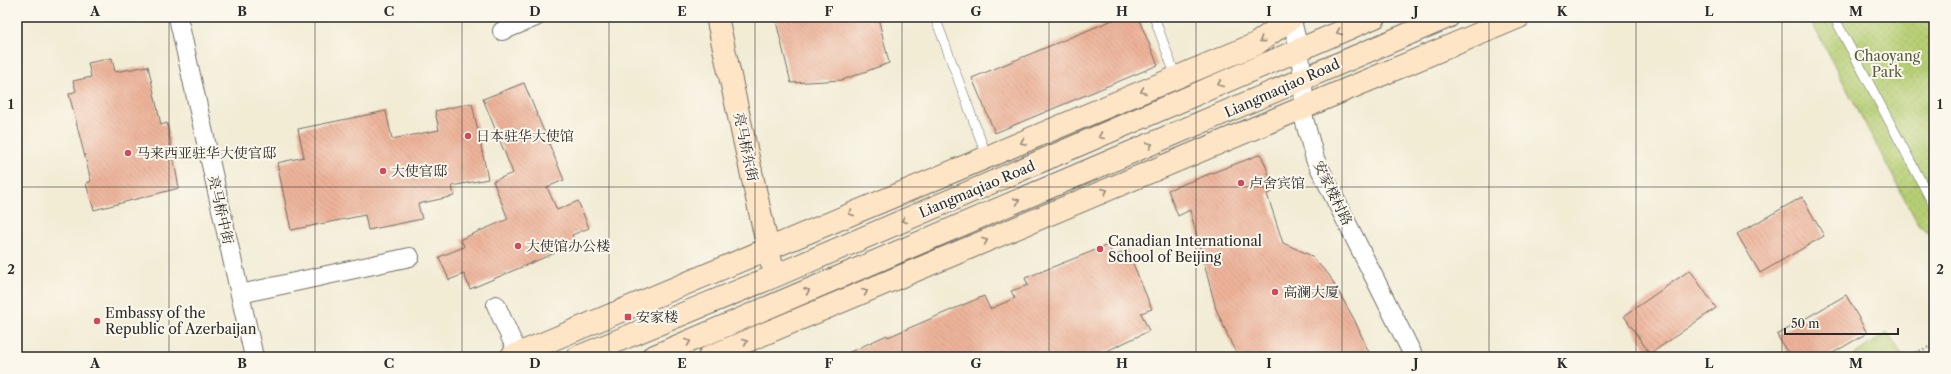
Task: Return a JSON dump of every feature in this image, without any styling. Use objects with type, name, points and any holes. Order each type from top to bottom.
[{"type":"street","name":"亮马桥中街","points":[[178,17],[254,357]]},
{"type":"street","points":[[502,31],[536,17]]},
{"type":"street","name":"亮马桥东街","points":[[717,17],[774,276]]},
{"type":"street","points":[[496,306],[514,356],[1256,44],[1292,17]]},
{"type":"street","name":"安家楼村路","points":[[1292,17],[1299,49],[1303,78],[1303,108],[1315,159],[1414,357]]},
{"type":"street","name":"Liangmaqiao Road","points":[[578,357],[774,276],[1375,17]]},
{"type":"street","name":"Liangmaqiao Road","points":[[652,357],[1448,17]]},
{"type":"street","points":[[710,357],[1519,17]]},
{"type":"street","points":[[240,294],[410,257]]},
{"type":"lane","points":[[935,17],[987,157]]},
{"type":"lane","points":[[1154,17],[1176,77]]},
{"type":"lane","points":[[1834,17],[1932,202],[1934,201]]},
{"type":"path","points":[[1905,357],[1934,345]]},
{"type":"green space","name":"Chaoyang Park","points":[[1809,17],[1934,17],[1934,238],[1918,224]]},
{"type":"green space","points":[[1887,332],[1903,357],[1851,357]]},
{"type":"building","points":[[775,17],[878,17],[889,63],[842,80],[791,83]]},
{"type":"building","points":[[1120,17],[1138,17],[1158,65],[995,133],[972,78]]},
{"type":"building","name":"马来西亚驻华大使官邸","points":[[112,58],[115,72],[148,66],[161,125],[167,123],[179,188],[94,210],[86,184],[91,181],[69,94],[76,91],[73,81],[91,77],[88,63]]},
{"type":"building","points":[[524,83],[564,180],[547,187],[557,210],[578,201],[589,228],[572,235],[576,244],[470,289],[464,274],[449,280],[439,257],[464,247],[461,239],[508,219],[493,181],[513,173],[483,99]]},
{"type":"building","name":"大使官邸","points":[[472,103],[488,179],[452,186],[454,196],[418,204],[422,219],[368,230],[365,215],[291,230],[277,163],[304,157],[298,129],[386,111],[392,139],[439,130],[435,111]]},
{"type":"building","name":"高澜大厦","points":[[1261,154],[1275,190],[1267,194],[1283,243],[1310,255],[1329,275],[1354,319],[1371,357],[1239,357],[1232,345],[1216,309],[1190,210],[1178,216],[1168,190]]},
{"type":"building","points":[[1802,197],[1824,236],[1760,273],[1737,234]]},
{"type":"building","points":[[1108,245],[1114,257],[1127,249],[1152,309],[1141,313],[1149,331],[1094,357],[1003,357],[1002,353],[992,357],[839,357],[887,335],[888,337],[984,296],[990,309],[1015,298],[1011,291],[1028,285],[1025,278]]},
{"type":"building","points":[[1690,270],[1716,308],[1650,354],[1624,316]]},
{"type":"building","points":[[1846,295],[1867,333],[1826,357],[1790,357],[1777,335]]},
{"type":"place","name":"日本驻华大使馆","points":[[468,136]]},
{"type":"place","name":"马来西亚驻华大使官邸","points":[[128,153]]},
{"type":"place","name":"大使官邸","points":[[383,171]]},
{"type":"place","name":"卢舍宾馆","points":[[1241,183]]},
{"type":"place","name":"大使馆办公楼","points":[[518,246]]},
{"type":"place","name":"Canadian International School of Beijing","points":[[1100,249]]},
{"type":"place","name":"高澜大厦","points":[[1275,292]]},
{"type":"place","name":"安家楼","points":[[628,317]]},
{"type":"place","name":"Embassy of the Republic of Azerbaijan","points":[[97,321]]}]
